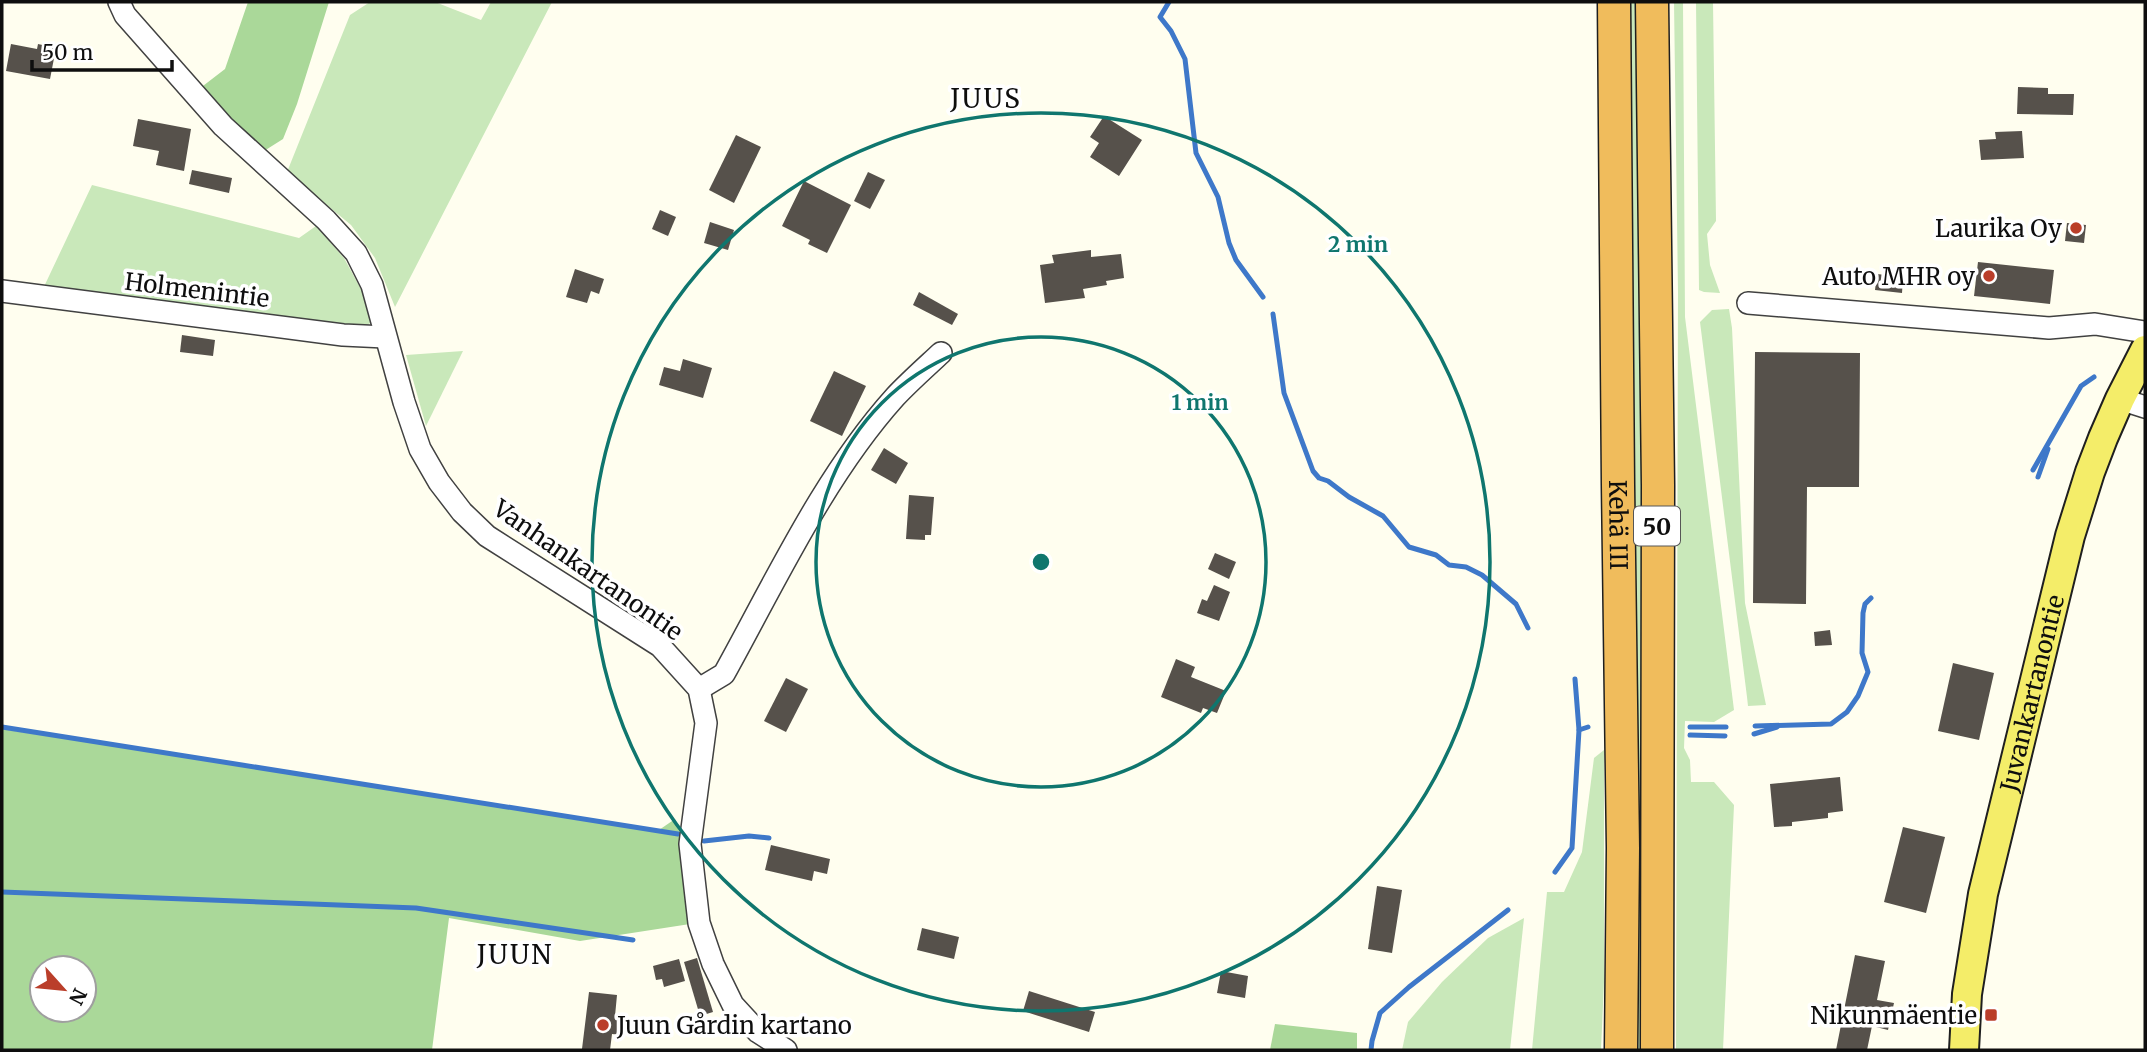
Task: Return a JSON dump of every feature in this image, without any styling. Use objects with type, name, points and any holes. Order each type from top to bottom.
[{"type":"highway","points":[[1607,2],[1615,58]]},
{"type":"highway","name":"Kehä III","points":[[1614,2],[1623,835],[1620,1050]]},
{"type":"highway","name":"Kehä III","points":[[1652,2],[1658,485],[1657,1050]]},
{"type":"main road","name":"Juvankartanontie","points":[[1964,1050],[1967,994],[1983,894],[2070,536],[2090,472],[2133,403],[2145,350]]},
{"type":"street","name":"Vanhankartanontie","points":[[119,2],[125,15],[223,125],[326,220],[356,253],[372,285],[404,402],[420,449],[439,482],[462,512],[487,536],[660,646],[699,689]]},
{"type":"street","name":"Holmenintie","points":[[2,291],[343,335],[385,337]]},
{"type":"street","points":[[1748,303],[2049,328],[2095,324],[2145,332]]},
{"type":"street","points":[[786,1050],[758,1032],[733,1004],[713,964],[699,923],[690,844],[706,723],[699,689],[724,674],[813,513],[842,467],[895,397],[941,353]]},
{"type":"green space","points":[[248,2],[329,2],[297,104],[283,139],[264,151],[199,89],[225,69]]},
{"type":"green space","points":[[370,2],[435,2],[481,20],[491,2],[552,2],[395,307],[375,258],[351,225],[287,172],[350,15]]},
{"type":"green space","points":[[1628,2],[1637,2],[1643,1050],[1635,1050],[1634,538]]},
{"type":"green space","points":[[1674,2],[1683,2],[1685,317],[1734,710],[1714,722],[1685,721],[1684,748],[1690,760],[1691,782],[1714,782],[1734,805],[1723,1050],[1676,1050],[1678,292]]},
{"type":"green space","points":[[1696,2],[1713,2],[1716,221],[1707,234],[1710,265],[1720,293],[1699,290]]},
{"type":"green space","points":[[92,185],[299,238],[316,226],[344,258],[362,291],[373,320],[365,328],[41,293]]},
{"type":"green space","points":[[1729,309],[1745,603],[1766,705],[1748,706],[1700,322],[1712,310]]},
{"type":"green space","points":[[463,351],[426,426],[406,355]]},
{"type":"green space","points":[[2,729],[659,830],[675,819],[682,840],[690,924],[580,941],[449,918],[432,1050],[2,1050]]},
{"type":"green space","points":[[1604,750],[1604,982],[1601,1050],[1532,1050],[1547,892],[1564,892],[1582,852],[1594,758]]},
{"type":"green space","points":[[1524,918],[1510,1050],[1402,1050],[1408,1022],[1442,982],[1488,938]]},
{"type":"green space","points":[[1275,1024],[1357,1033],[1357,1050],[1270,1050]]},
{"type":"building","points":[[11,44],[37,49],[38,44],[56,48],[50,79],[6,71]]},
{"type":"building","points":[[2018,87],[2048,88],[2048,94],[2074,94],[2073,115],[2017,114]]},
{"type":"building","points":[[1104,116],[1142,140],[1119,176],[1090,157],[1099,143],[1090,137]]},
{"type":"building","points":[[138,119],[191,129],[184,171],[156,165],[159,151],[133,146]]},
{"type":"building","points":[[2022,131],[2024,158],[1981,160],[1979,140],[1996,139],[1995,132]]},
{"type":"building","points":[[736,135],[761,147],[734,203],[709,190]]},
{"type":"building","points":[[192,170],[232,178],[229,193],[189,184]]},
{"type":"building","points":[[868,172],[885,180],[870,209],[854,201]]},
{"type":"building","points":[[804,181],[851,205],[827,253],[808,244],[810,240],[782,226]]},
{"type":"building","points":[[660,210],[676,217],[668,236],[652,229]]},
{"type":"building","points":[[710,222],[734,230],[728,250],[704,243]]},
{"type":"building","points":[[2067,223],[2086,225],[2084,243],[2065,241]]},
{"type":"building","points":[[1091,250],[1091,257],[1121,254],[1124,278],[1106,281],[1107,285],[1083,289],[1085,298],[1045,303],[1040,265],[1054,263],[1052,255]]},
{"type":"building","points":[[1978,262],[2054,270],[2050,304],[1974,296]]},
{"type":"building","points":[[575,269],[604,279],[599,294],[591,291],[587,303],[566,297]]},
{"type":"building","points":[[1877,274],[1903,277],[1902,293],[1875,290]]},
{"type":"building","points":[[919,292],[958,314],[952,325],[913,305]]},
{"type":"building","points":[[182,335],[215,340],[213,356],[180,352]]},
{"type":"building","points":[[1755,352],[1860,353],[1859,487],[1807,487],[1806,604],[1753,603]]},
{"type":"building","points":[[683,359],[712,368],[703,398],[659,385],[664,367],[680,371]]},
{"type":"building","points":[[834,371],[866,386],[842,436],[810,421]]},
{"type":"building","points":[[884,448],[908,463],[896,484],[871,470]]},
{"type":"building","points":[[909,495],[934,497],[931,535],[925,535],[925,540],[906,539]]},
{"type":"building","points":[[1215,553],[1236,562],[1229,579],[1208,569]]},
{"type":"building","points":[[1214,585],[1230,592],[1219,621],[1197,613],[1202,599],[1207,601]]},
{"type":"building","points":[[1830,630],[1832,645],[1815,646],[1814,632]]},
{"type":"building","points":[[1176,659],[1195,667],[1191,677],[1226,691],[1217,713],[1203,708],[1201,713],[1161,697]]},
{"type":"building","points":[[1953,663],[1994,673],[1979,740],[1938,731]]},
{"type":"building","points":[[786,678],[808,689],[786,732],[764,721]]},
{"type":"building","points":[[1840,777],[1843,811],[1828,813],[1828,818],[1774,827],[1770,784]]},
{"type":"building","points":[[1903,827],[1945,837],[1926,913],[1884,902]]},
{"type":"building","points":[[771,845],[830,859],[827,874],[814,871],[812,881],[765,870]]},
{"type":"building","points":[[1377,886],[1402,890],[1392,953],[1368,949]]},
{"type":"building","points":[[922,928],[959,937],[954,959],[917,950]]},
{"type":"building","points":[[1855,955],[1885,961],[1877,1000],[1894,1003],[1888,1030],[1872,1026],[1867,1050],[1836,1050]]},
{"type":"building","points":[[697,958],[713,1012],[700,1016],[684,962]]},
{"type":"building","points":[[679,959],[685,981],[664,987],[662,979],[656,980],[653,966]]},
{"type":"building","points":[[1221,971],[1248,976],[1245,998],[1217,993]]},
{"type":"building","points":[[1029,991],[1095,1012],[1089,1032],[1023,1011]]},
{"type":"building","name":"Juun Gårdin kartano","points":[[589,992],[617,995],[615,1016],[623,1017],[621,1035],[612,1034],[610,1050],[582,1049]]},
{"type":"waterway","points":[[1169,2],[1160,17],[1171,31],[1185,59],[1196,153],[1218,197],[1236,260],[1263,297]]},
{"type":"waterway","points":[[1273,314],[1284,393],[1313,471],[1319,478],[1383,516],[1409,547],[1436,555],[1449,565],[1466,567],[1482,575],[1516,604],[1528,628]]},
{"type":"waterway","points":[[2033,470],[2081,386],[2094,377]]},
{"type":"waterway","points":[[2038,477],[2048,449]]},
{"type":"waterway","points":[[1755,726],[1831,724],[1847,712],[1858,696],[1868,672],[1862,653],[1863,613],[1865,604],[1871,598]]},
{"type":"waterway","points":[[1575,679],[1579,730]]},
{"type":"waterway","points":[[2,727],[678,834]]},
{"type":"waterway","points":[[1555,872],[1572,848],[1579,730],[1588,727]]},
{"type":"waterway","points":[[1690,727],[1726,727]]},
{"type":"waterway","points":[[1754,734],[1777,727]]},
{"type":"waterway","points":[[1690,735],[1725,736]]},
{"type":"waterway","points":[[704,841],[749,836],[769,838]]},
{"type":"waterway","points":[[2,892],[416,908],[633,940]]},
{"type":"waterway","points":[[1371,1050],[1380,1013],[1508,910]]},
{"type":"place","name":"Laurika Oy","points":[[2076,228]]},
{"type":"place","name":"Auto MHR oy","points":[[1989,276]]},
{"type":"place","name":"Nikunmäentie","points":[[1991,1015]]},
{"type":"place","name":"Juun Gårdin kartano","points":[[603,1025]]},
{"type":"district","name":"JUUS","points":[[986,98]]},
{"type":"district","name":"JUUN","points":[[515,954]]}]
